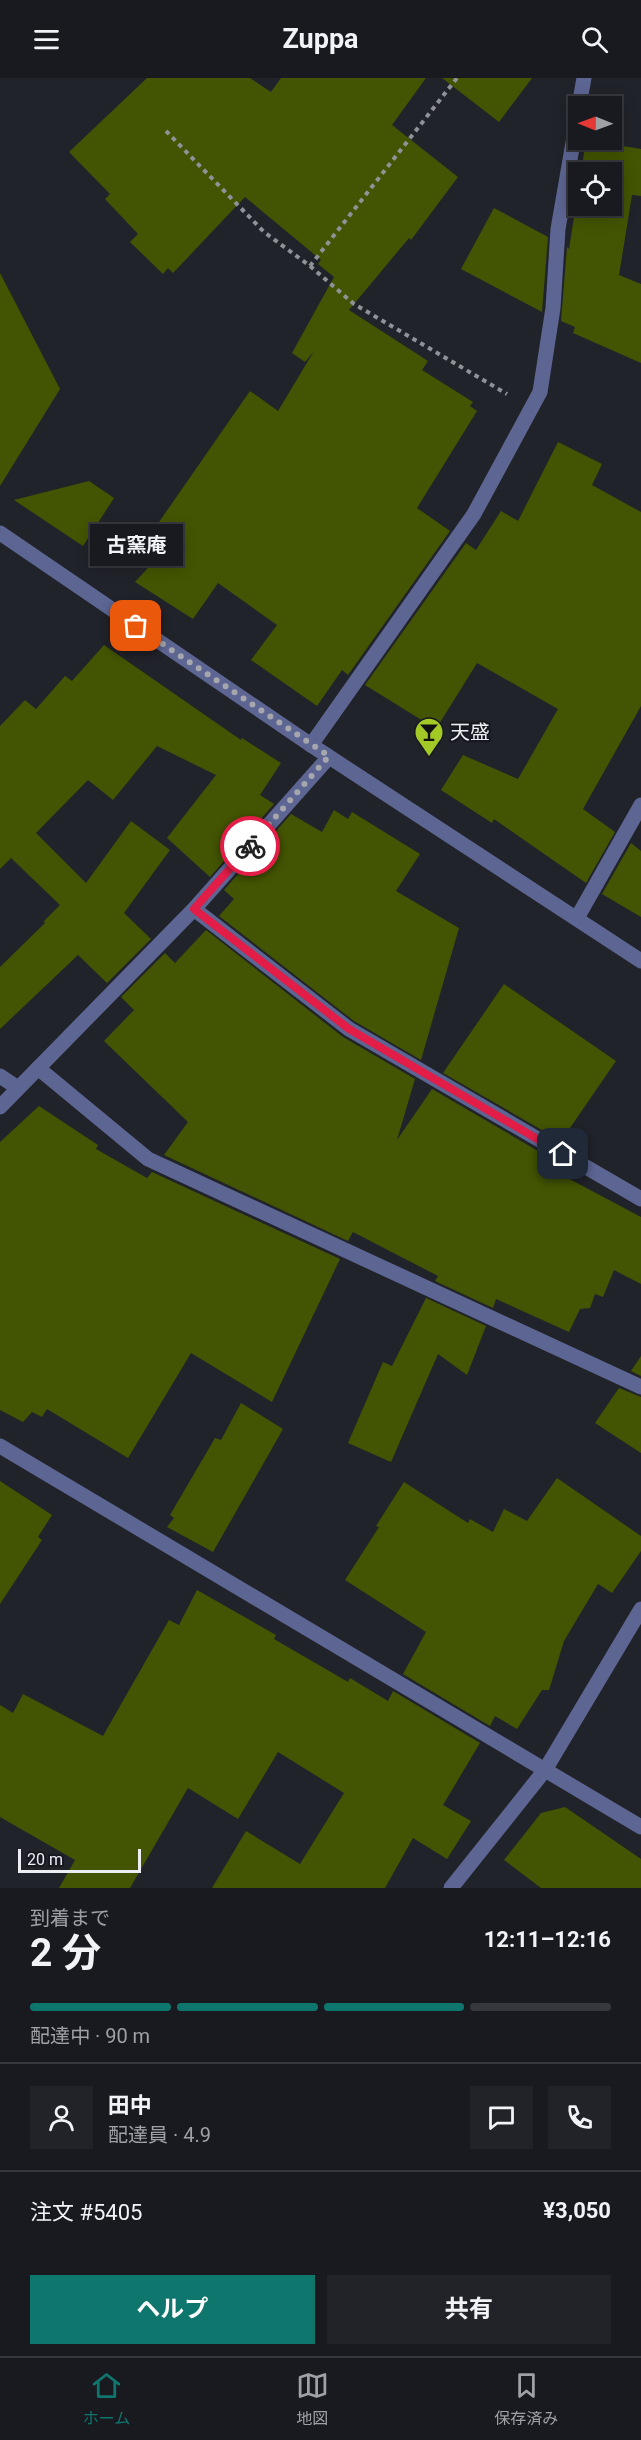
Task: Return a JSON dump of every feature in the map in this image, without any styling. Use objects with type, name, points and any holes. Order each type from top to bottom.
[{"type":"street","points":[[581,96],[584,78]]},
{"type":"street","points":[[311,745],[474,514],[540,392],[553,308],[558,230],[572,150]]},
{"type":"street","points":[[0,533],[311,745],[641,961]]},
{"type":"street","points":[[0,1107],[194,909],[329,756]]},
{"type":"street","points":[[577,918],[641,805]]},
{"type":"street","points":[[194,909],[349,1029],[641,1199]]},
{"type":"street","points":[[38,1068],[148,1159],[641,1387]]},
{"type":"street","points":[[0,1076],[18,1088]]},
{"type":"street","points":[[0,1446],[641,1827]]},
{"type":"street","points":[[452,1888],[545,1770],[641,1609]]},
{"type":"path","points":[[310,266],[457,78]]},
{"type":"path","points":[[166,131],[264,232],[310,266],[354,304],[531,408]]},
{"type":"building","points":[[147,78],[250,78],[271,92],[281,78],[426,78],[392,125],[458,177],[411,240],[409,238],[349,310],[428,361],[422,370],[473,402],[470,406],[477,411],[417,508],[450,531],[348,675],[342,670],[317,706],[251,660],[277,625],[218,583],[193,619],[135,582],[167,547],[150,535],[250,391],[278,411],[314,351],[305,362],[292,353],[334,277],[318,264],[321,260],[245,197],[173,273],[168,268],[163,274],[130,242],[138,234],[105,199],[110,194],[69,152]]},
{"type":"building","points":[[442,78],[532,78],[499,122]]},
{"type":"building","points":[[622,146],[641,149],[641,196],[632,195],[619,275],[641,284],[641,363],[573,333],[575,327],[561,321],[567,247],[569,249],[574,216],[622,216],[622,162],[583,162],[584,150],[622,150]]},
{"type":"building","points":[[494,208],[548,237],[542,312],[461,269]]},
{"type":"building","points":[[0,273],[60,389],[0,486]]},
{"type":"building","points":[[558,442],[602,464],[592,485],[641,512],[641,706],[583,809],[615,832],[586,883],[494,819],[492,823],[441,790],[463,755],[518,779],[558,709],[477,663],[436,729],[365,685],[466,543],[476,550],[501,511],[518,521]]},
{"type":"building","points":[[89,481],[114,498],[83,546],[14,500]]},
{"type":"building","points":[[104,645],[241,740],[242,738],[281,763],[260,795],[274,804],[210,877],[167,838],[216,775],[157,746],[113,800],[88,780],[36,833],[86,883],[131,821],[170,850],[124,913],[151,939],[107,983],[78,955],[0,1029],[0,967],[60,905],[11,858],[0,869],[0,726],[25,700],[36,709],[65,676],[72,681]]},
{"type":"building","points":[[334,810],[348,819],[352,812],[420,854],[396,891],[459,928],[421,1060],[354,1021],[219,916],[234,899],[224,890],[291,814],[322,832]]},
{"type":"building","points":[[631,843],[641,851],[641,917],[602,894]]},
{"type":"building","points":[[206,930],[343,1037],[415,1079],[397,1140],[432,1089],[550,1158],[545,1166],[641,1217],[641,1284],[614,1270],[603,1297],[595,1294],[590,1308],[580,1309],[569,1332],[496,1299],[493,1308],[435,1281],[438,1276],[353,1232],[348,1241],[164,1155],[188,1122],[104,1041],[134,1010],[121,997],[165,953],[175,963]]},
{"type":"building","points":[[504,984],[616,1061],[561,1141],[443,1073]]},
{"type":"building","points":[[39,1106],[98,1145],[96,1149],[147,1178],[152,1172],[340,1259],[272,1402],[191,1353],[128,1458],[47,1409],[42,1417],[32,1412],[23,1422],[0,1410],[0,1142]]},
{"type":"building","points":[[426,1298],[486,1326],[467,1375],[438,1354],[391,1462],[348,1443],[383,1362],[392,1366]]},
{"type":"building","points":[[641,1356],[641,1376],[631,1371]]},
{"type":"building","points":[[619,1388],[641,1397],[641,1453],[595,1423]]},
{"type":"building","points":[[241,1403],[283,1429],[213,1552],[167,1527],[174,1518],[170,1515],[215,1438],[221,1440]]},
{"type":"building","points":[[557,1478],[641,1536],[641,1551],[612,1593],[598,1584],[564,1641],[549,1690],[542,1690],[517,1729],[495,1716],[490,1726],[403,1674],[426,1632],[345,1580],[404,1482],[468,1523],[470,1519],[493,1532],[504,1509],[527,1521]]},
{"type":"building","points":[[0,1481],[52,1515],[38,1537],[42,1540],[0,1604]]},
{"type":"building","points":[[197,1590],[276,1635],[274,1639],[348,1682],[350,1678],[388,1701],[393,1691],[480,1743],[443,1805],[471,1821],[447,1859],[413,1838],[385,1888],[212,1888],[246,1831],[300,1864],[344,1793],[278,1752],[238,1819],[188,1788],[130,1888],[59,1888],[75,1860],[0,1817],[0,1705],[13,1713],[23,1694],[103,1736],[169,1620],[179,1625]]},
{"type":"building","points":[[565,1807],[641,1859],[641,1888],[541,1888],[504,1860],[541,1813]]},
{"type":"way so far","points":[[136,626],[329,756],[250,846]]},
{"type":"place","name":"古窯庵","points":[[136,626]]},
{"type":"place","name":"天盛","points":[[429,758]]},
{"type":"route","points":[[250,846],[194,909],[349,1029],[563,1154]]}]
